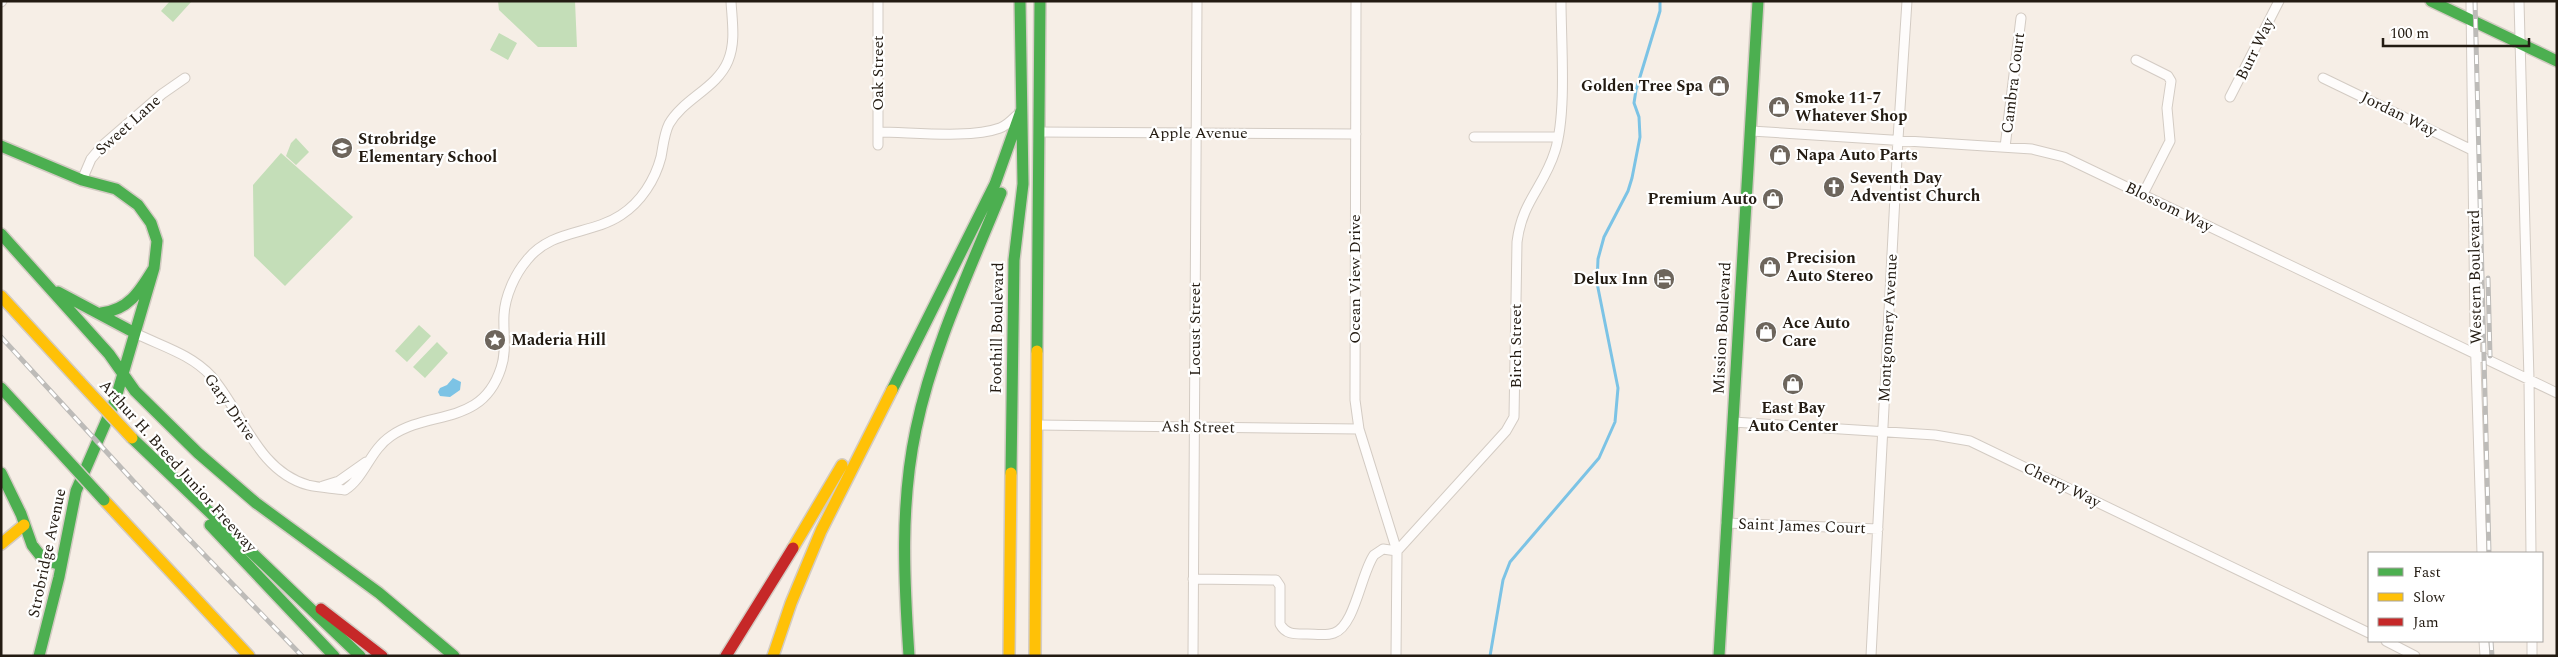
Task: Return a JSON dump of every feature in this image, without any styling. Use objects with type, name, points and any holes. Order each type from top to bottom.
[{"type":"main road","name":"Foothill Boulevard","points":[[1011,653],[1014,260],[1023,184],[1020,1]]},
{"type":"main road","points":[[1036,656],[1040,1]]},
{"type":"main road","name":"Mission Boulevard","points":[[1719,656],[1758,1]]},
{"type":"main road","points":[[2431,1],[2557,61]]},
{"type":"main road","points":[[773,656],[791,603],[821,531],[999,174],[1021,111]]},
{"type":"main road","points":[[909,656],[903,545],[906,490],[916,428],[936,357],[1008,173],[1021,111]]},
{"type":"main road","name":"Strobridge Avenue","points":[[1,146],[82,180],[116,189],[138,205],[151,224],[157,241],[154,268],[115,401],[76,491],[61,565],[39,656]]},
{"type":"main road","points":[[1,234],[123,372],[135,391],[230,483],[379,593],[454,656]]},
{"type":"main road","points":[[101,313],[112,313],[127,306],[136,297],[154,268]]},
{"type":"main road","points":[[47,286],[101,313],[135,333]]},
{"type":"main road","name":"Arthur H. Breed Junior Freeway","points":[[1,296],[132,438],[243,563],[334,656]]},
{"type":"main road","points":[[726,656],[757,608],[868,422],[934,305]]},
{"type":"main road","points":[[1,388],[249,656]]},
{"type":"main road","points":[[132,438],[360,656]]},
{"type":"main road","points":[[1,472],[32,545],[44,559],[61,565]]},
{"type":"main road","name":"Strobridge Avenue","points":[[1,544],[24,525]]},
{"type":"main road","points":[[286,585],[343,624],[382,656]]},
{"type":"street","name":"Gary Drive","points":[[135,333],[187,357],[200,366],[222,390],[262,453],[294,479],[319,487],[345,490],[355,484],[379,446],[395,433],[409,426],[466,411],[489,390],[502,367],[506,302],[526,260],[553,238],[613,220],[627,211],[642,195],[657,171],[669,125],[682,108],[723,72],[728,61],[733,37],[731,1]]},
{"type":"street","name":"Oak Street","points":[[878,1],[878,145]]},
{"type":"street","name":"Locust Street","points":[[1193,656],[1196,1]]},
{"type":"street","name":"Ocean View Drive","points":[[1356,1],[1355,400],[1359,429],[1397,552]]},
{"type":"street","name":"Birch Street","points":[[1397,552],[1511,424],[1515,409],[1519,228],[1527,203],[1550,163],[1558,137],[1561,1]]},
{"type":"street","name":"Montgomery Avenue","points":[[1871,656],[1907,1]]},
{"type":"street","name":"Burr Way","points":[[2230,97],[2279,1]]},
{"type":"street","name":"Western Boulevard","points":[[2470,1],[2476,356],[2482,552]]},
{"type":"street","points":[[2518,1],[2529,380],[2531,552]]},
{"type":"street","name":"Cambra Court","points":[[2005,147],[2021,18]]},
{"type":"street","points":[[2136,60],[2168,76],[2171,81],[2167,108],[2170,141],[2143,194]]},
{"type":"street","name":"Sweet Lane","points":[[82,180],[91,159],[102,146],[162,94],[185,78]]},
{"type":"street","name":"Jordan Way","points":[[2323,78],[2474,151]]},
{"type":"street","points":[[878,132],[948,133],[992,130],[1008,123],[1021,111]]},
{"type":"street","name":"Blossom Way","points":[[1751,131],[2032,149],[2064,157],[2557,394]]},
{"type":"street","name":"Apple Avenue","points":[[1040,132],[1356,134]]},
{"type":"street","points":[[1474,137],[1558,137]]},
{"type":"street","name":"Cherry Way","points":[[1733,422],[1935,435],[1970,441],[2368,633]]},
{"type":"street","name":"Ash Street","points":[[1037,425],[1359,429]]},
{"type":"street","name":"Saint James Court","points":[[1726,523],[1878,529]]},
{"type":"street","points":[[1193,579],[1276,580],[1280,586],[1280,624],[1282,628],[1291,634],[1328,634],[1340,630],[1347,621],[1374,555],[1384,550],[1397,552],[1396,656]]},
{"type":"street","points":[[2388,642],[2415,656]]},
{"type":"street","points":[[2484,642],[2485,656]]},
{"type":"street","points":[[2532,642],[2532,656]]},
{"type":"green space","points":[[170,1],[192,1],[173,22],[161,11]]},
{"type":"green space","points":[[498,1],[575,1],[577,47],[538,47],[499,10]]},
{"type":"green space","points":[[499,33],[517,43],[508,60],[490,50]]},
{"type":"green space","points":[[296,138],[309,152],[296,165],[286,156],[291,143]]},
{"type":"green space","points":[[281,153],[353,217],[285,286],[254,256],[253,185]]},
{"type":"green space","points":[[419,325],[431,336],[407,362],[395,351]]},
{"type":"green space","points":[[437,342],[448,353],[425,378],[413,367]]},
{"type":"water","points":[[453,378],[461,382],[460,390],[450,397],[440,396],[438,392],[440,388],[447,385]]},
{"type":"waterway","points":[[1490,656],[1503,580],[1510,562],[1599,458],[1615,422],[1618,388],[1597,283],[1598,259],[1604,237],[1628,191],[1632,178],[1640,137],[1639,117],[1634,103],[1636,90],[1660,11],[1660,1]]},
{"type":"railway","points":[[2475,1],[2489,552]]},
{"type":"railway","points":[[2488,278],[2490,356]]},
{"type":"railway","points":[[1,337],[136,484],[302,656]]},
{"type":"railway","points":[[2491,642],[2492,656]]},
{"type":"traffic: fast","points":[[1011,473],[1014,260],[1023,184],[1020,1]]},
{"type":"traffic: fast","points":[[1037,351],[1040,1]]},
{"type":"traffic: fast","points":[[1719,656],[1758,1]]},
{"type":"traffic: fast","points":[[2431,1],[2557,61]]},
{"type":"traffic: fast","points":[[892,390],[995,184],[1021,111]]},
{"type":"traffic: fast","points":[[1,146],[82,180],[116,189],[138,205],[151,223],[157,241],[154,268],[115,401],[76,491],[59,577],[39,656]]},
{"type":"traffic: fast","points":[[909,656],[905,571],[905,514],[907,485],[916,429],[923,398],[942,339],[1001,193]]},
{"type":"traffic: fast","points":[[1,234],[109,354],[135,391],[198,453],[256,503],[379,593],[454,656]]},
{"type":"traffic: fast","points":[[101,313],[111,311],[126,304],[138,292],[154,268]]},
{"type":"traffic: fast","points":[[58,292],[135,333]]},
{"type":"traffic: fast","points":[[1,388],[49,440]]},
{"type":"traffic: fast","points":[[132,438],[360,656]]},
{"type":"traffic: fast","points":[[49,440],[104,500]]},
{"type":"traffic: fast","points":[[1,473],[21,514],[32,545],[43,559],[61,565]]},
{"type":"traffic: fast","points":[[210,525],[334,656]]},
{"type":"traffic: slow","points":[[1,296],[79,381]]},
{"type":"traffic: slow","points":[[1035,656],[1037,351]]},
{"type":"traffic: slow","points":[[79,381],[132,438]]},
{"type":"traffic: slow","points":[[773,656],[791,603],[821,531],[892,390]]},
{"type":"traffic: slow","points":[[793,548],[842,465]]},
{"type":"traffic: slow","points":[[1009,656],[1011,473]]},
{"type":"traffic: slow","points":[[104,500],[249,656]]},
{"type":"traffic: slow","points":[[1,544],[24,525]]},
{"type":"traffic: jam","points":[[726,656],[793,548]]},
{"type":"traffic: jam","points":[[321,609],[382,656]]},
{"type":"place","name":"Golden Tree Spa","points":[[1719,86]]},
{"type":"place","name":"Smoke 11-7 Whatever Shop","points":[[1779,107]]},
{"type":"place","name":"Strobridge Elementary School","points":[[342,148]]},
{"type":"place","name":"Napa Auto Parts","points":[[1780,155]]},
{"type":"place","name":"Seventh Day Adventist Church","points":[[1834,187]]},
{"type":"place","name":"Premium Auto","points":[[1773,199]]},
{"type":"place","name":"Precision Auto Stereo","points":[[1770,267]]},
{"type":"place","name":"Delux Inn","points":[[1664,279]]},
{"type":"place","name":"Ace Auto Care","points":[[1766,332]]},
{"type":"place","name":"Maderia Hill","points":[[495,340]]},
{"type":"place","name":"East Bay Auto Center","points":[[1793,384]]}]
